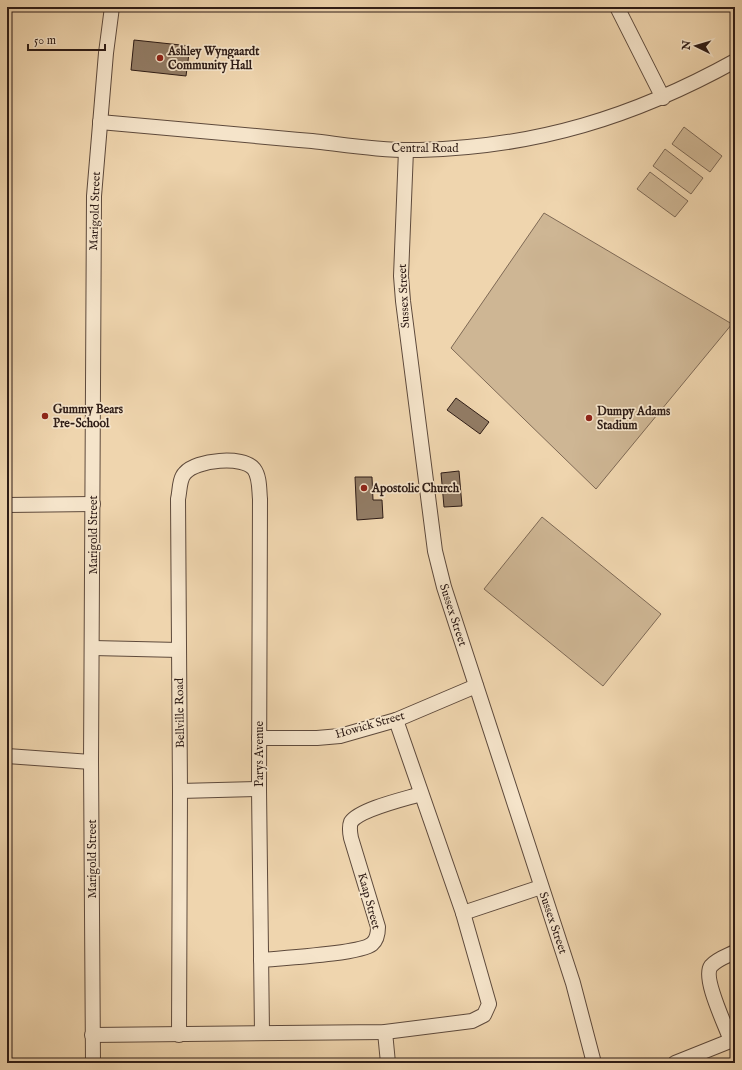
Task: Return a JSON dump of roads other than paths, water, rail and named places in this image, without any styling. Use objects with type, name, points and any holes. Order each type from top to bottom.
[{"type":"street","name":"Marigold Street","points":[[93,1063],[91,762],[93,648],[94,196],[112,7]]},
{"type":"street","points":[[617,7],[663,98]]},
{"type":"street","name":"Central Road","points":[[100,122],[406,150],[458,148],[526,139],[604,121],[663,98],[735,61]]},
{"type":"street","name":"Sussex Street","points":[[406,150],[401,276],[416,411],[435,551],[440,572],[540,887],[573,984],[594,1063]]},
{"type":"street","name":"Bellville Road","points":[[179,1035],[180,791],[178,499],[181,480],[184,474],[199,463],[234,462],[254,469],[257,476]]},
{"type":"street","name":"Parys Avenue","points":[[257,476],[260,499],[259,789],[262,1033]]},
{"type":"street","points":[[7,505],[93,504]]},
{"type":"street","points":[[93,648],[179,650]]},
{"type":"street","name":"Howick Street","points":[[259,738],[318,738],[340,736],[396,720],[476,686]]},
{"type":"street","points":[[92,1034],[179,1035],[385,1032],[472,1021],[484,1015],[489,1004],[488,994],[463,913],[396,720]]},
{"type":"street","points":[[7,756],[91,762]]},
{"type":"street","points":[[180,791],[259,789]]},
{"type":"street","name":"Kaap Street","points":[[261,960],[327,954],[365,948],[372,944],[378,934],[378,927],[351,838],[351,822],[363,813],[421,794]]},
{"type":"street","points":[[463,913],[540,887]]},
{"type":"street","points":[[675,1063],[733,1040],[710,986],[708,974],[710,967],[716,962],[735,952]]},
{"type":"street","points":[[385,1032],[388,1063]]},
{"type":"place","name":"Ashley Wyngaardt Community Hall","points":[[160,58]]},
{"type":"place","name":"Gummy Bears Pre-School","points":[[45,416]]},
{"type":"place","name":"Dumpy Adams Stadium","points":[[589,418]]},
{"type":"place","name":"Apostolic Church","points":[[364,488]]}]
